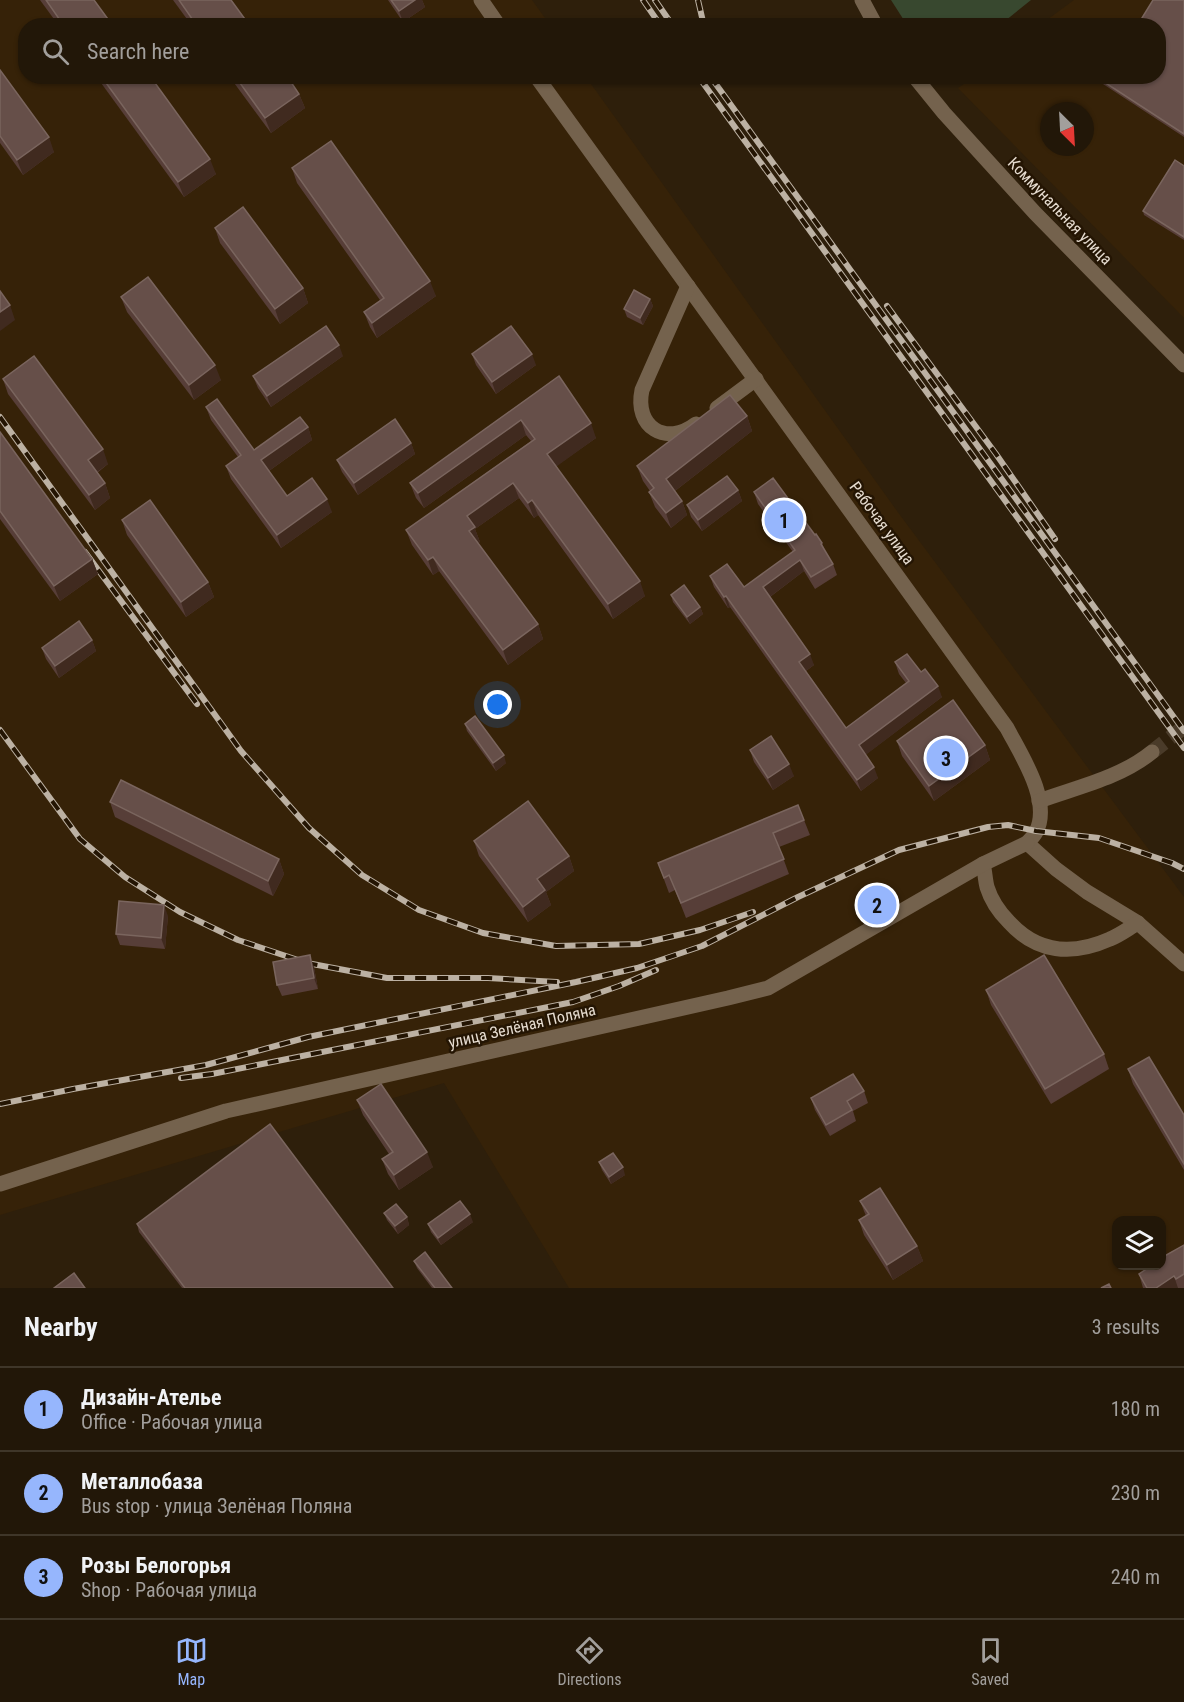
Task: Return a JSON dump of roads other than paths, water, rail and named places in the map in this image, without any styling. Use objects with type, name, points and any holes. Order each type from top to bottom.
[{"type":"street","points":[[481,0],[493,18]]},
{"type":"street","points":[[862,0],[872,18]]},
{"type":"street","name":"Рабочая улица","points":[[542,84],[1007,728],[1029,769],[1039,801],[1040,818],[1036,831],[1027,843]]},
{"type":"street","name":"Коммунальная улица","points":[[920,84],[1035,213],[1184,365]]},
{"type":"street","points":[[688,286],[642,390],[640,401],[645,421],[654,430],[666,434],[679,434],[690,429],[756,379]]},
{"type":"street","points":[[1039,801],[1112,775],[1152,752]]},
{"type":"street","points":[[1027,843],[1087,892],[1138,923],[1184,964]]},
{"type":"street","name":"улица Зелёная Поляна","points":[[0,1184],[226,1112],[768,988],[983,864],[1027,843]]},
{"type":"street","points":[[983,864],[987,888],[999,911],[1019,933],[1038,945],[1069,950],[1089,946],[1112,939],[1138,923]]},
{"type":"tunnel","points":[[1152,752],[1184,727]]},
{"type":"railway","points":[[643,0],[655,18]]},
{"type":"railway","points":[[655,0],[667,18]]},
{"type":"railway","points":[[698,0],[702,18]]},
{"type":"railway","points":[[704,84],[1184,748]]},
{"type":"railway","points":[[716,84],[1184,731]]},
{"type":"railway","points":[[887,306],[996,454],[1055,539]]},
{"type":"railway","points":[[0,417],[241,751],[309,828],[362,875],[419,910],[483,933],[556,946],[639,944],[700,930],[753,912]]},
{"type":"railway","points":[[85,552],[197,704]]},
{"type":"railway","points":[[0,730],[80,839],[125,877],[180,912],[238,940],[307,963],[387,978],[488,978],[557,982]]},
{"type":"railway","points":[[0,1104],[206,1065],[308,1037],[637,968],[702,946],[798,897],[899,850],[988,827],[1008,825],[1036,831],[1099,838],[1184,869]]},
{"type":"railway","points":[[181,1078],[212,1074],[573,1002],[656,970]]},
{"type":"place","name":"Дизайн-Ателье","points":[[784,520]]},
{"type":"place","name":"Розы Белогорья","points":[[946,758]]},
{"type":"place","name":"Металлобаза","points":[[877,905]]}]
